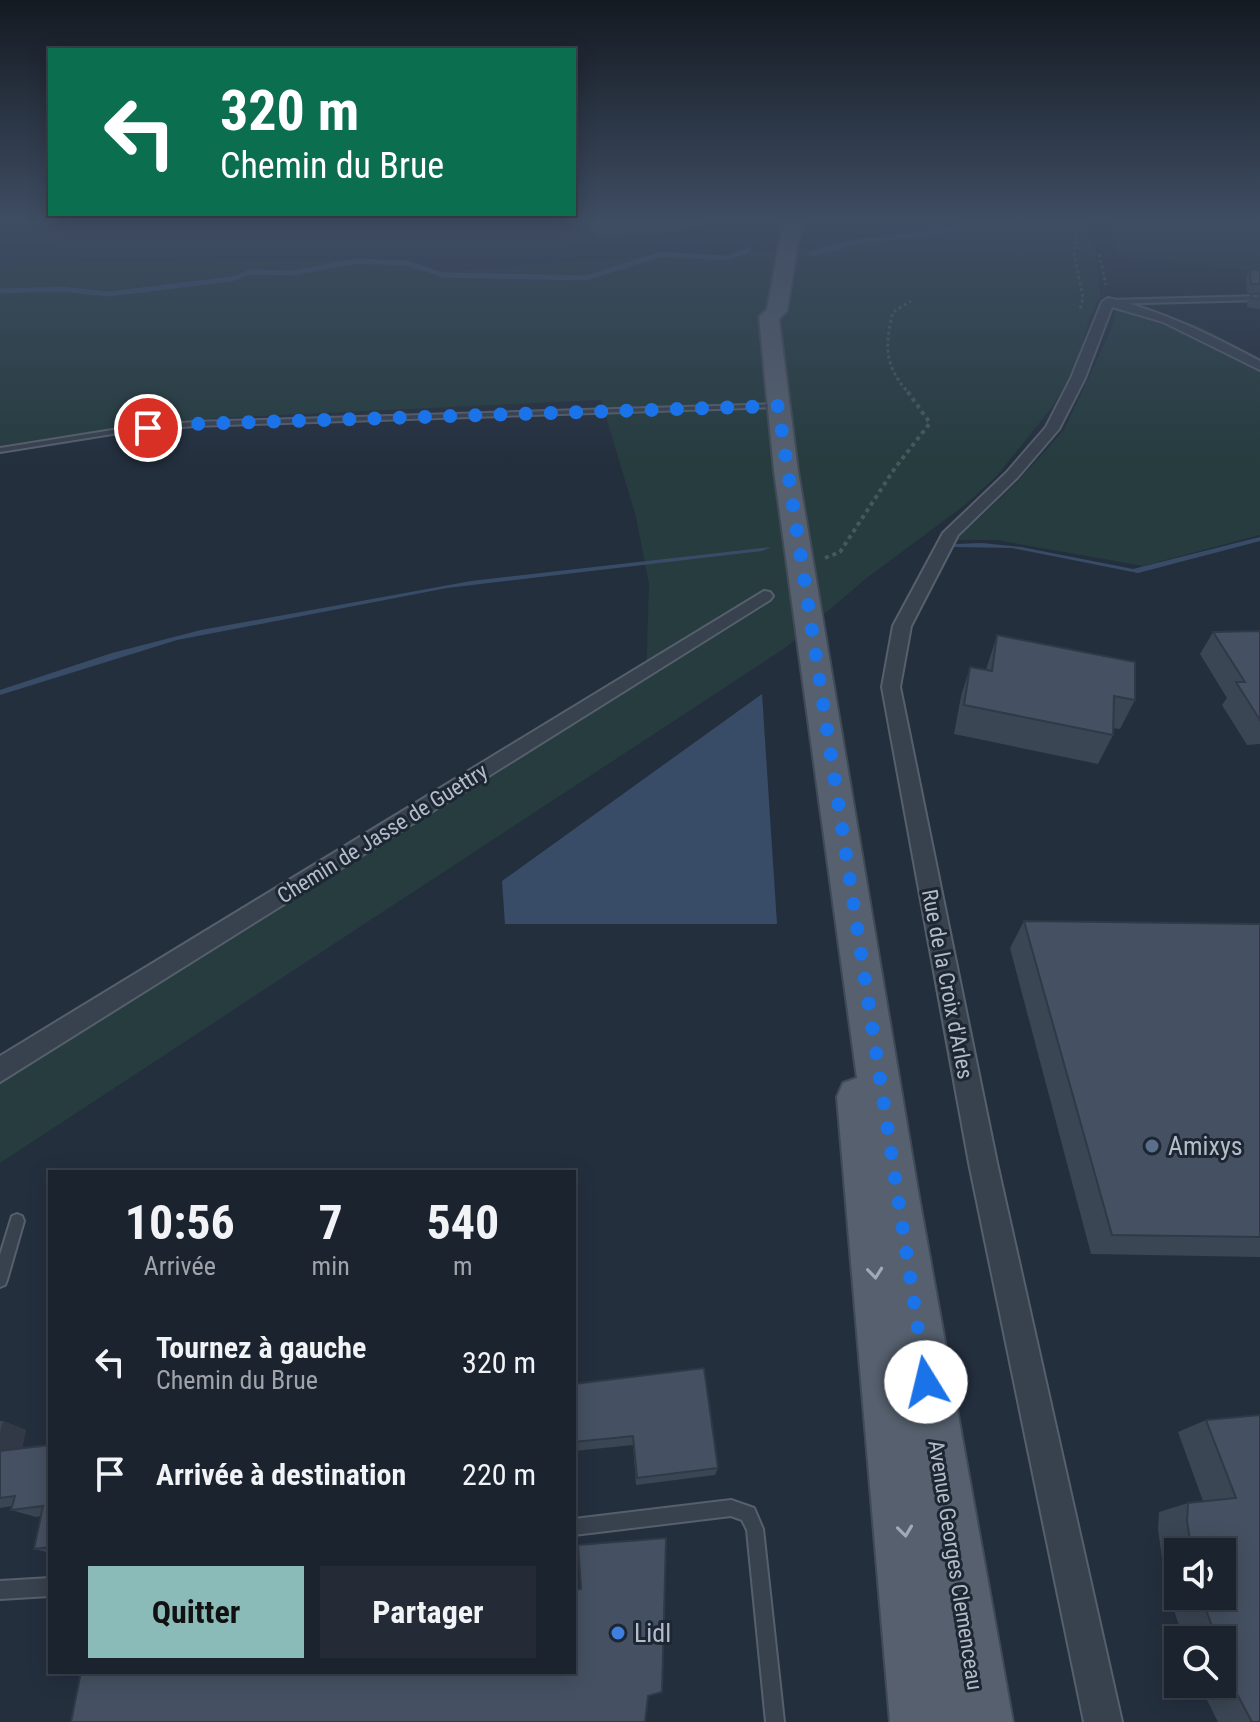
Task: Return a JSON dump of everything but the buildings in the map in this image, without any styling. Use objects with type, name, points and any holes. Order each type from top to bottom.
[{"type":"main road","name":"Avenue Georges Clemenceau","points":[[762,299],[761,308],[769,317],[799,561],[896,1197],[982,1722]]},
{"type":"main road","points":[[769,317],[777,311],[779,299]]},
{"type":"main road","points":[[841,832],[852,1044],[881,1331],[909,1558],[921,1722]]},
{"type":"street","name":"Rue de la Croix d'Arles","points":[[1103,1722],[983,1163],[891,687],[902,626],[951,533],[1012,475],[1052,429],[1078,378],[1108,302]]},
{"type":"street","points":[[1108,302],[1140,309],[1182,326],[1260,366]]},
{"type":"street","name":"Chemin de Jasse de Guettry","points":[[0,1070],[764,596]]},
{"type":"lane","points":[[1108,302],[1208,299]]},
{"type":"lane","points":[[0,450],[125,430],[194,424],[778,406]]},
{"type":"lane","points":[[0,1280],[17,1221]]},
{"type":"lane","points":[[576,1527],[731,1508],[748,1514],[755,1529],[775,1722]]},
{"type":"lane","points":[[0,1590],[48,1587]]},
{"type":"path","points":[[1083,299],[1078,322],[1097,332]]},
{"type":"path","points":[[799,561],[827,558],[840,552],[895,468],[930,423],[915,398],[885,363],[884,345],[893,312],[911,301]]},
{"type":"green space","points":[[0,299],[1098,299],[1077,362],[1053,406],[997,476],[965,505],[864,580],[785,648],[0,1163],[0,1081],[646,679],[649,584],[636,517],[601,400],[218,418],[0,446]]},
{"type":"green space","points":[[1118,300],[1199,326],[1260,358],[1260,535],[1143,566],[997,540],[956,540],[1017,482],[1064,430],[1111,330]]},
{"type":"water","points":[[1260,537],[1260,541],[1138,573],[1012,548],[954,547],[955,544],[982,543],[1021,547],[1133,569]]},
{"type":"water","points":[[771,547],[762,551],[447,588],[177,640],[0,695],[0,690],[112,653],[201,630],[471,581]]},
{"type":"water","points":[[762,694],[777,924],[505,924],[502,881]]},
{"type":"place","name":"Amixys","points":[[1152,1146]]},
{"type":"place","name":"Lidl","points":[[618,1633]]},
{"type":"route","points":[[148,428],[778,406],[926,1382]]}]
